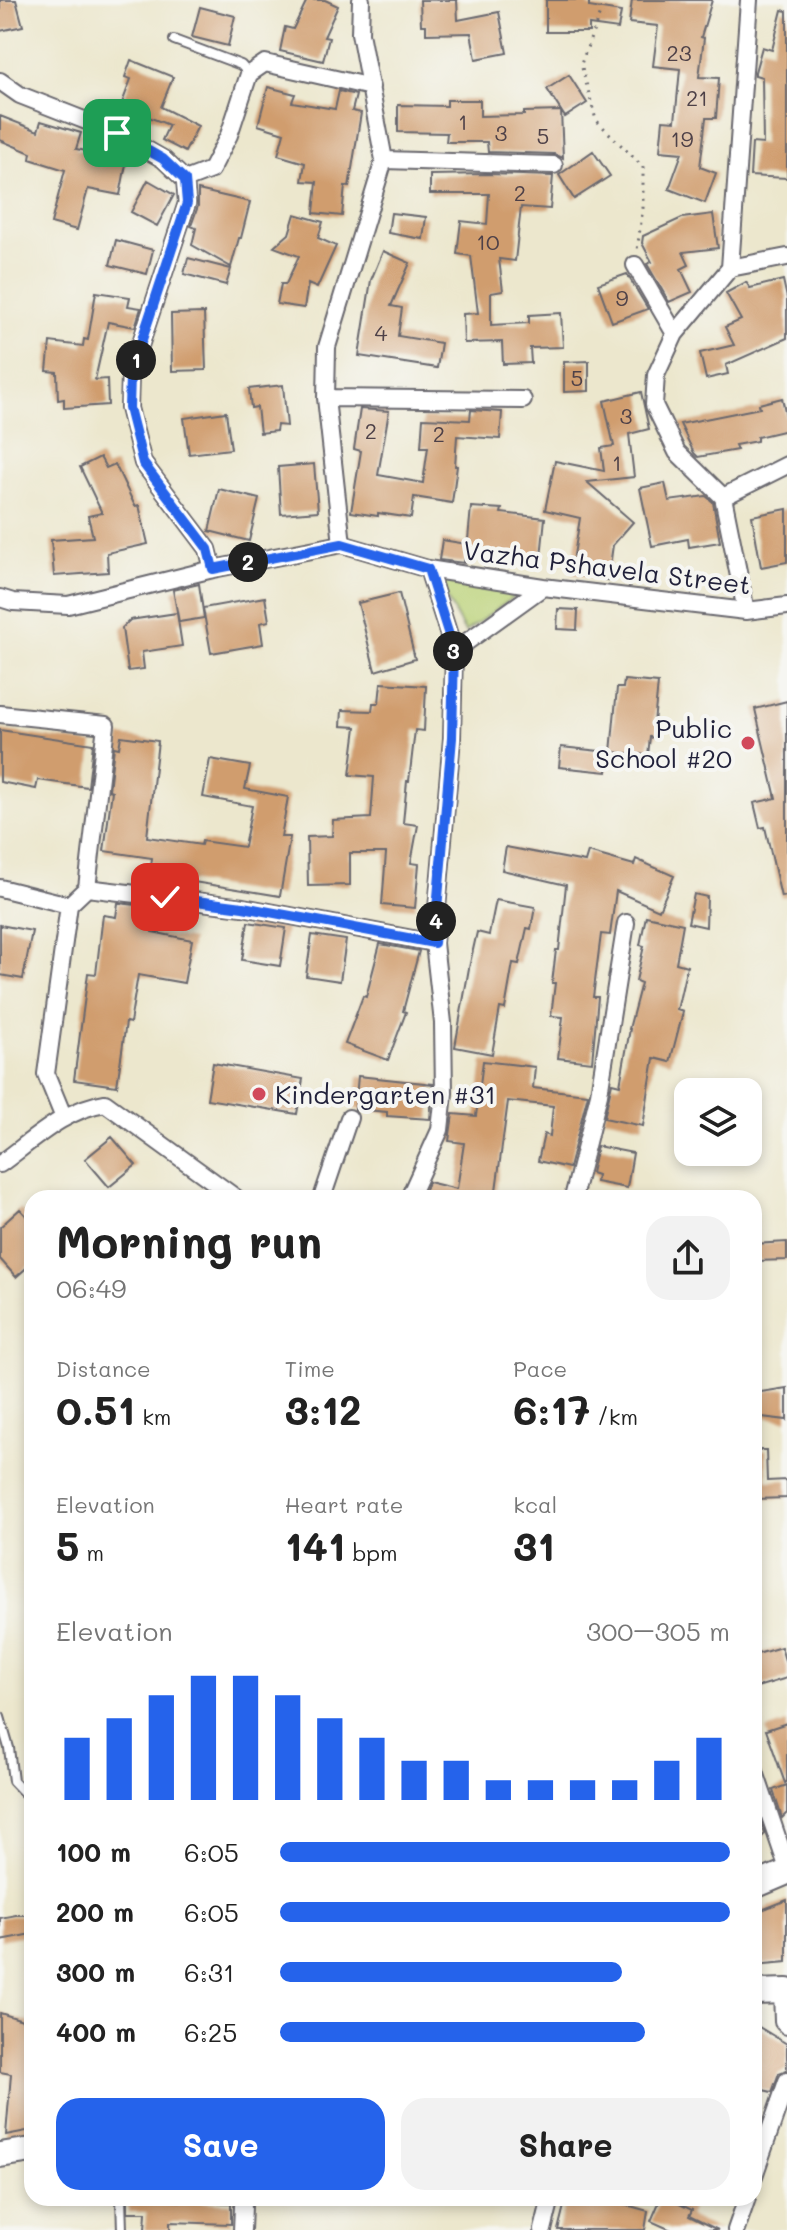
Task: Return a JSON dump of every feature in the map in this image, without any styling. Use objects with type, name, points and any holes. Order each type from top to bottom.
[{"type":"main road","points":[[762,1883],[787,1872]]},
{"type":"main road","points":[[762,1992],[784,1991]]},
{"type":"main road","points":[[0,2155],[24,2151]]},
{"type":"main road","points":[[0,2165],[24,2161]]},
{"type":"street","points":[[342,544],[326,398],[327,347],[384,160],[360,33],[361,0]]},
{"type":"street","points":[[746,611],[723,497],[677,452],[654,405],[656,375],[675,334],[730,268],[749,0]]},
{"type":"street","points":[[185,180],[211,170],[229,135],[249,74],[265,63],[371,87]]},
{"type":"street","points":[[0,81],[20,95],[117,133],[163,159],[185,180],[187,203],[130,376],[129,408],[143,463],[208,549],[213,569]]},
{"type":"street","points":[[384,160],[554,165]]},
{"type":"street","points":[[730,268],[787,257]]},
{"type":"street","points":[[635,265],[675,334]]},
{"type":"street","points":[[326,398],[523,400]]},
{"type":"street","points":[[723,497],[787,465]]},
{"type":"street","name":"Vazha Pshavela Street","points":[[0,598],[13,602],[68,605],[213,569],[342,544],[428,569],[543,587],[746,611],[787,606]]},
{"type":"street","points":[[413,1190],[440,1130],[444,1093],[443,1023],[434,943],[452,738],[454,651],[428,569]]},
{"type":"street","points":[[454,651],[543,587]]},
{"type":"street","points":[[0,714],[106,725],[87,888],[69,905],[46,1074],[64,1118]]},
{"type":"street","points":[[0,888],[69,905]]},
{"type":"street","points":[[87,888],[243,907],[434,943]]},
{"type":"street","points":[[575,1190],[599,1094],[626,923]]},
{"type":"street","points":[[0,1164],[64,1118],[88,1105],[105,1103],[225,1190]]},
{"type":"street","points":[[325,1190],[349,1118]]},
{"type":"street","points":[[762,1793],[787,1866]]},
{"type":"street","points":[[784,1991],[783,2022],[787,2026]]},
{"type":"street","points":[[762,2153],[787,2081]]},
{"type":"street","points":[[242,2230],[243,2206]]},
{"type":"street","points":[[543,2230],[549,2206]]},
{"type":"street","points":[[736,2230],[744,2206]]},
{"type":"lane","points":[[174,40],[241,65],[249,74]]},
{"type":"lane","points":[[0,1717],[9,1748],[13,1781],[24,1793]]},
{"type":"lane","points":[[121,2206],[122,2230]]},
{"type":"path","points":[[597,0],[600,13],[581,64],[596,120],[643,167],[643,208],[635,265]]},
{"type":"green space","points":[[433,574],[521,592],[465,632]]},
{"type":"building","points":[[0,0],[16,0],[23,26],[0,31]]},
{"type":"building","points":[[307,0],[325,0],[338,6],[324,37],[329,38],[323,61],[280,51],[285,27],[293,29]]},
{"type":"building","points":[[420,0],[457,0],[458,20],[499,12],[507,53],[476,59],[471,33],[426,34],[426,25],[421,25]]},
{"type":"building","points":[[546,0],[589,0],[589,7],[621,12],[618,29],[589,25],[589,32],[546,32]]},
{"type":"building","points":[[632,0],[712,0],[701,37],[704,38],[699,77],[719,78],[716,118],[706,118],[700,167],[716,173],[705,203],[669,189],[682,153],[660,151],[663,120],[675,121],[680,69],[653,66],[658,26],[629,23]]},
{"type":"building","points":[[200,7],[235,16],[228,46],[192,37]]},
{"type":"building","points":[[782,10],[787,11],[787,178],[750,176],[752,143],[763,144],[762,77],[755,75],[755,72],[762,47],[772,50]]},
{"type":"building","points":[[131,60],[173,77],[161,107],[198,126],[185,152],[162,140],[169,125],[121,106],[131,79],[125,77]]},
{"type":"building","points":[[569,75],[587,103],[565,117],[547,89]]},
{"type":"building","points":[[268,87],[295,94],[292,102],[335,109],[339,91],[356,95],[352,111],[361,113],[349,187],[345,186],[342,216],[314,213],[317,182],[302,181],[305,163],[278,155],[284,133],[258,125]]},
{"type":"building","points":[[447,100],[480,100],[480,116],[561,111],[563,158],[554,154],[488,152],[487,142],[446,142],[447,133],[398,132],[398,105],[447,106]]},
{"type":"building","points":[[0,116],[38,131],[41,121],[81,133],[76,149],[127,159],[120,195],[88,189],[77,230],[51,223],[65,170],[30,159],[31,153],[0,140]]},
{"type":"building","points":[[593,151],[610,176],[574,199],[559,175]]},
{"type":"building","points":[[430,175],[553,176],[550,209],[521,207],[515,261],[499,259],[503,291],[491,293],[491,325],[529,323],[529,315],[561,313],[563,347],[530,348],[531,363],[503,364],[502,342],[464,343],[463,314],[478,313],[471,256],[457,254],[461,221],[487,224],[489,194],[430,194]]},
{"type":"building","points":[[148,180],[174,195],[157,226],[131,212]]},
{"type":"building","points":[[198,190],[250,202],[231,267],[192,245],[196,228],[191,226],[198,206]]},
{"type":"building","points":[[391,213],[426,217],[423,239],[388,233]]},
{"type":"building","points":[[295,214],[323,222],[318,238],[336,246],[317,288],[308,284],[304,308],[277,304],[281,284],[286,284],[299,256],[274,247],[289,234]]},
{"type":"building","points":[[713,214],[718,248],[683,252],[689,265],[681,269],[692,292],[669,302],[647,264],[652,262],[642,243],[643,236],[682,218]]},
{"type":"building","points":[[116,240],[153,250],[147,274],[110,265]]},
{"type":"building","points":[[383,251],[410,263],[391,306],[402,308],[398,336],[441,343],[437,368],[359,356],[371,280]]},
{"type":"building","points":[[188,258],[231,269],[226,285],[184,274]]},
{"type":"building","points":[[627,274],[648,309],[612,322],[598,284]]},
{"type":"building","points":[[783,280],[787,298],[787,338],[726,365],[728,374],[706,379],[700,353],[734,345],[725,327],[741,320],[726,293],[746,282],[750,288]]},
{"type":"building","points":[[96,292],[130,297],[128,306],[141,308],[135,327],[108,322],[95,380],[107,379],[108,405],[64,408],[64,399],[58,400],[57,372],[47,371],[50,342],[83,346],[84,339],[88,340]]},
{"type":"building","points":[[204,313],[206,370],[172,371],[171,314]]},
{"type":"building","points":[[589,361],[589,391],[564,392],[564,362]]},
{"type":"building","points":[[283,385],[287,426],[277,425],[276,431],[260,433],[257,407],[251,408],[249,389]]},
{"type":"building","points":[[641,392],[649,429],[629,434],[634,477],[587,482],[633,522],[613,545],[608,580],[571,574],[580,518],[545,510],[555,461],[604,471],[601,448],[614,446],[604,401]]},
{"type":"building","points":[[782,398],[787,430],[735,445],[737,450],[698,457],[680,424],[760,408],[759,404]]},
{"type":"building","points":[[360,409],[389,411],[378,475],[423,483],[428,447],[421,447],[423,418],[470,420],[471,410],[502,412],[500,439],[457,436],[452,503],[414,497],[411,518],[351,512],[361,451],[354,449]]},
{"type":"building","points":[[226,412],[231,449],[189,454],[184,418]]},
{"type":"building","points":[[100,457],[106,468],[115,464],[135,506],[139,505],[148,544],[107,553],[108,572],[54,576],[51,540],[93,537],[88,516],[102,513],[80,467]]},
{"type":"building","points":[[314,464],[318,511],[281,514],[278,467]]},
{"type":"building","points":[[665,483],[669,501],[706,496],[713,502],[720,542],[689,547],[688,539],[652,546],[640,488]]},
{"type":"building","points":[[219,489],[259,499],[249,541],[209,531]]},
{"type":"building","points":[[471,507],[502,509],[501,513],[545,518],[541,557],[467,551]]},
{"type":"building","points":[[787,509],[787,562],[761,567],[752,516]]},
{"type":"building","points":[[442,540],[467,544],[464,563],[439,560]]},
{"type":"building","points":[[199,584],[204,618],[179,622],[173,590]]},
{"type":"building","points":[[399,593],[415,659],[375,671],[358,603]]},
{"type":"building","points":[[265,597],[269,621],[260,623],[263,644],[211,653],[203,608]]},
{"type":"building","points":[[558,609],[578,610],[577,630],[557,629]]},
{"type":"building","points":[[177,613],[182,646],[142,652],[144,669],[128,671],[122,628],[130,620]]},
{"type":"building","points":[[624,680],[658,683],[654,723],[658,723],[656,738],[650,737],[648,755],[611,752],[617,688],[623,688]]},
{"type":"building","points":[[381,683],[426,686],[424,731],[415,730],[403,823],[418,825],[411,863],[419,864],[415,908],[382,905],[386,853],[350,853],[350,885],[308,886],[307,837],[332,836],[333,820],[371,818],[374,777],[350,775],[356,727],[341,726],[342,710],[372,711],[373,703],[379,703]]},
{"type":"building","points":[[787,701],[787,896],[781,897],[765,827],[760,828],[754,803],[776,798],[755,709]]},
{"type":"building","points":[[0,730],[93,744],[88,787],[38,780],[36,789],[0,782]]},
{"type":"building","points":[[121,736],[158,741],[147,837],[201,845],[202,841],[244,847],[252,806],[203,797],[210,759],[250,766],[245,789],[288,797],[281,837],[290,837],[280,896],[150,875],[152,858],[104,851],[114,747],[119,748]]},
{"type":"building","points":[[561,747],[609,752],[607,772],[559,767]]},
{"type":"building","points":[[506,847],[585,862],[588,852],[634,865],[636,859],[674,876],[659,910],[616,891],[610,935],[601,934],[593,997],[598,997],[592,1062],[558,1058],[563,1017],[551,1016],[555,983],[552,983],[566,885],[502,870]]},
{"type":"building","points":[[694,894],[707,897],[706,927],[688,923]]},
{"type":"building","points":[[496,900],[535,907],[519,964],[513,963],[505,1009],[500,1008],[492,1054],[455,1047],[477,932],[489,935]]},
{"type":"building","points":[[118,903],[155,907],[152,932],[192,940],[184,983],[138,975],[130,1023],[126,1022],[117,1086],[74,1080],[88,973],[96,974],[103,915],[116,917]]},
{"type":"building","points":[[646,916],[683,924],[676,963],[687,966],[677,1010],[683,1012],[670,1062],[654,1058],[643,1126],[604,1118],[612,1083],[620,1085],[629,1029],[641,983],[636,981],[644,946],[640,945]]},
{"type":"building","points":[[248,922],[286,928],[280,966],[242,960]]},
{"type":"building","points":[[0,925],[32,931],[23,979],[0,975]]},
{"type":"building","points":[[312,935],[346,940],[340,981],[306,976]]},
{"type":"building","points":[[380,944],[419,951],[403,1011],[406,1012],[388,1060],[345,1044],[363,996],[366,997]]},
{"type":"building","points":[[483,1061],[535,1067],[533,1088],[588,1094],[569,1168],[538,1161],[544,1134],[550,1136],[553,1106],[508,1101],[496,1190],[425,1190],[428,1182],[457,1189],[464,1143],[449,1141],[453,1114],[476,1116]]},
{"type":"building","points":[[213,1063],[303,1079],[297,1114],[207,1099]]},
{"type":"building","points":[[358,1076],[433,1084],[430,1119],[387,1116],[387,1112],[355,1109]]},
{"type":"building","points":[[112,1137],[136,1165],[109,1187],[85,1159]]},
{"type":"building","points":[[597,1146],[633,1153],[627,1188],[596,1182],[597,1175],[591,1173]]},
{"type":"building","points":[[20,1209],[24,1213],[24,1270],[16,1277],[0,1259],[0,1227]]},
{"type":"building","points":[[787,1242],[787,1260],[762,1261],[762,1244]]},
{"type":"building","points":[[787,1388],[787,1420],[762,1417],[762,1392]]},
{"type":"building","points":[[762,1450],[766,1450],[767,1481],[787,1480],[787,1498],[762,1499]]},
{"type":"building","points":[[781,1647],[787,1678],[762,1686],[762,1653]]},
{"type":"building","points":[[787,1723],[787,1782],[785,1783],[766,1730]]},
{"type":"building","points":[[787,1785],[787,1813],[782,1818],[773,1790]]},
{"type":"building","points":[[787,1900],[787,1962],[762,1964],[762,1910]]},
{"type":"building","points":[[24,1915],[24,1936],[0,1940],[0,1918]]},
{"type":"building","points":[[0,2013],[24,2020],[24,2132],[6,2135],[11,2074],[0,2072]]},
{"type":"building","points":[[762,2029],[787,2044],[787,2070],[779,2073],[772,2092],[762,2090]]},
{"type":"building","points":[[128,2206],[231,2206],[231,2224],[170,2222],[170,2230],[145,2230],[146,2212],[128,2212]]},
{"type":"building","points":[[564,2206],[630,2206],[648,2211],[645,2230],[558,2230]]},
{"type":"building","points":[[658,2206],[684,2206],[692,2210],[689,2216],[718,2230],[671,2230],[651,2221]]},
{"type":"place","name":"Public School #20","points":[[748,743]]},
{"type":"place","name":"Kindergarten #31","points":[[259,1094]]},
{"type":"route","points":[[117,133],[163,159],[185,180],[187,203],[130,376],[129,408],[143,463],[208,549],[213,569],[342,544],[428,569],[454,651],[452,738],[434,943],[243,907],[165,897]]}]
